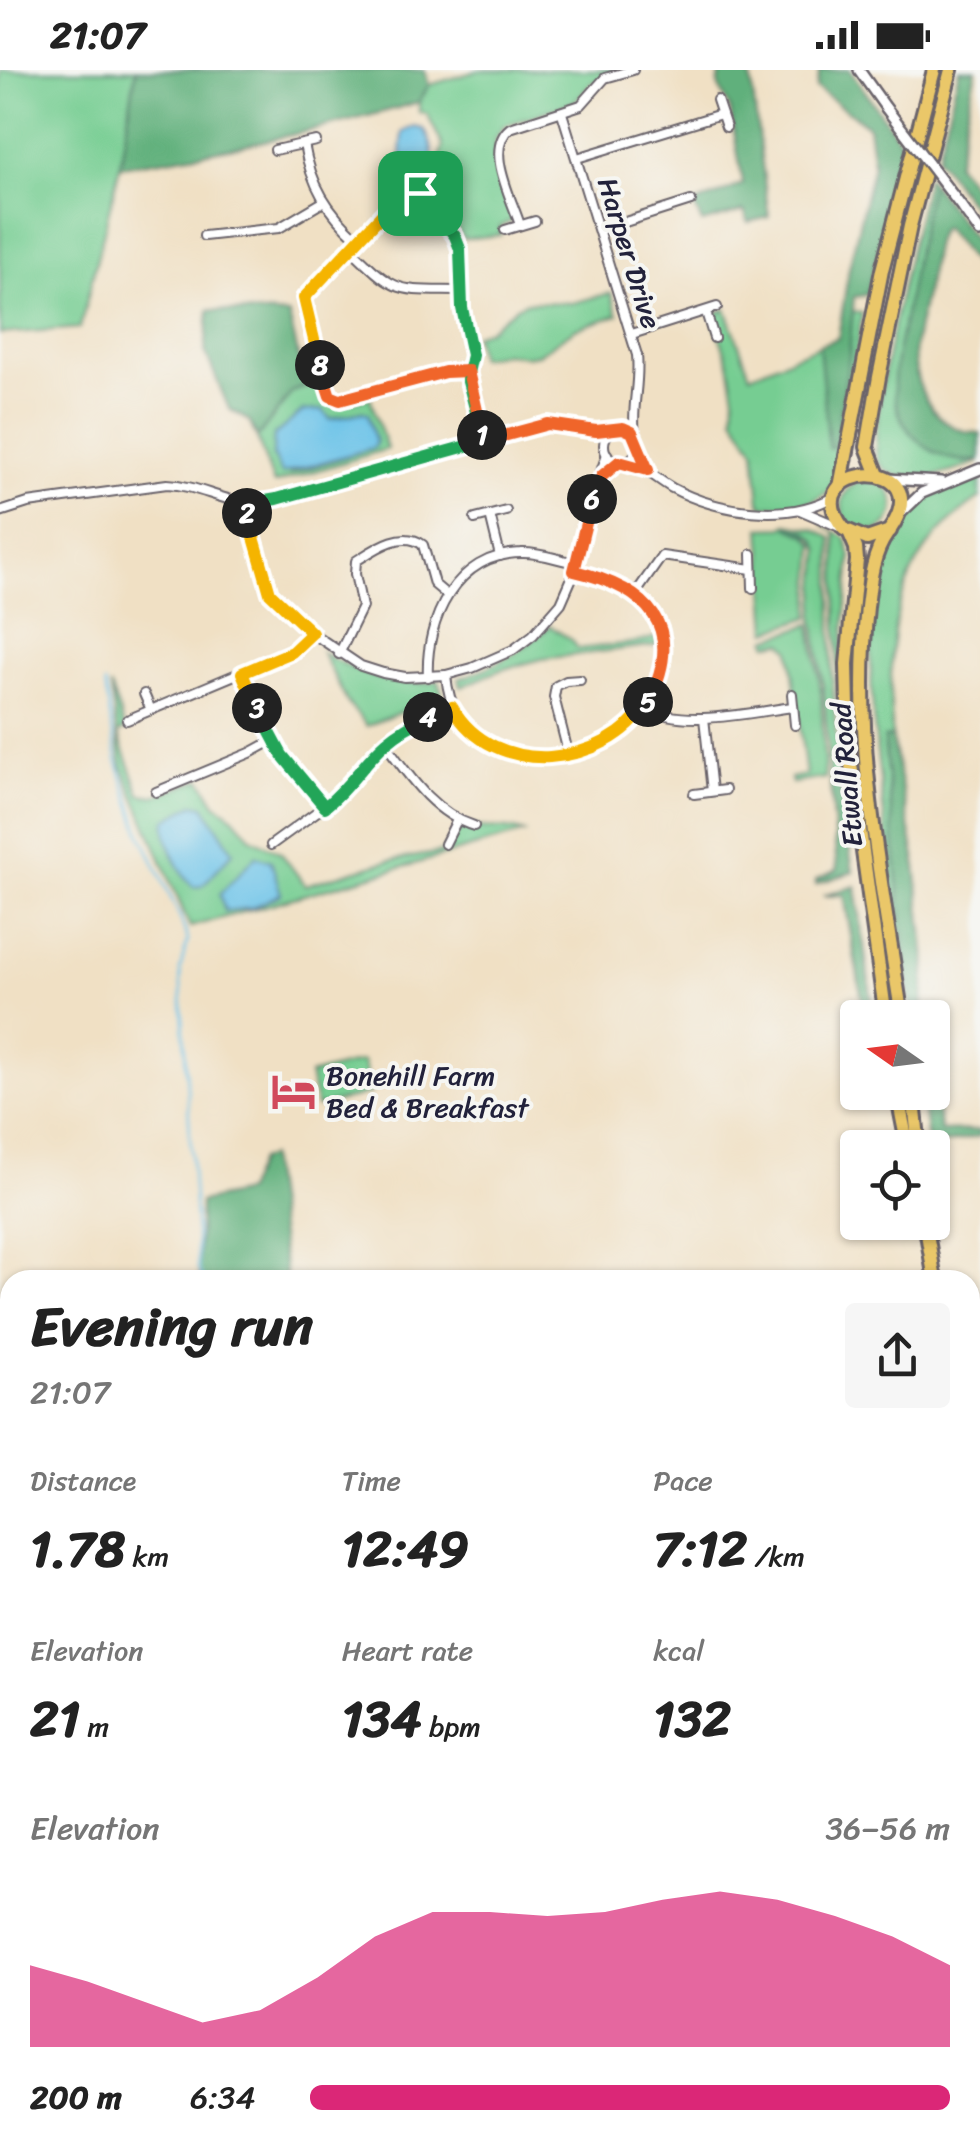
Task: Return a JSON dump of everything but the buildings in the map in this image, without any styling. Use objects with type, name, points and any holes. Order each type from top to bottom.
[{"type":"highway","points":[[934,70],[882,270],[838,492],[836,516],[847,532],[873,539],[890,530],[899,516],[900,500],[882,477],[867,447],[902,262],[950,70]]},
{"type":"highway","points":[[838,492],[856,475],[882,477]]},
{"type":"highway","name":"Etwall Road","points":[[890,530],[875,558],[868,598],[863,712],[878,859],[899,1000]]},
{"type":"highway","name":"Etwall Road","points":[[847,532],[856,548],[857,560],[847,664],[849,750],[884,1000]]},
{"type":"highway","points":[[928,1240],[932,1270]]},
{"type":"street","points":[[860,70],[980,232]]},
{"type":"street","points":[[520,225],[498,154],[498,142],[510,128],[581,105],[605,78],[627,71]]},
{"type":"street","points":[[717,100],[726,127]]},
{"type":"street","name":"Harper Drive","points":[[562,113],[632,334],[639,372],[632,409],[637,441],[648,470]]},
{"type":"street","points":[[577,158],[722,114]]},
{"type":"street","points":[[275,150],[316,140]]},
{"type":"street","points":[[304,144],[310,174],[322,202],[358,239]]},
{"type":"street","points":[[468,371],[445,372],[340,400],[330,396],[304,302],[306,294],[402,193],[416,190],[458,243],[463,316],[472,355],[468,371],[484,441]]},
{"type":"street","points":[[672,193],[674,205]]},
{"type":"street","points":[[600,230],[691,201]]},
{"type":"street","points":[[204,236],[279,228],[322,202]]},
{"type":"street","points":[[504,230],[535,221]]},
{"type":"street","points":[[350,248],[396,288],[461,290]]},
{"type":"street","points":[[632,334],[717,307]]},
{"type":"street","points":[[706,312],[714,338]]},
{"type":"street","name":"Harper Drive","points":[[615,430],[632,409]]},
{"type":"street","points":[[0,512],[28,503],[167,484],[188,486],[248,504],[548,424],[628,430],[637,441],[634,455],[602,476]]},
{"type":"street","points":[[589,430],[606,452],[622,462],[648,470],[675,489],[715,505],[800,510],[847,532]]},
{"type":"street","points":[[248,504],[259,562],[270,593],[312,633],[339,654],[383,673],[446,675],[492,661],[533,635],[561,603],[602,476],[606,438],[615,430]]},
{"type":"street","points":[[899,516],[914,498],[980,469]]},
{"type":"street","points":[[882,477],[944,482]]},
{"type":"street","points":[[800,510],[838,492]]},
{"type":"street","points":[[475,519],[506,511]]},
{"type":"street","points":[[490,515],[500,556]]},
{"type":"street","points":[[339,654],[362,608],[354,574],[356,561],[384,544],[404,537],[423,545],[434,584],[447,595]]},
{"type":"street","points":[[428,677],[431,627],[447,595],[473,570],[500,556],[532,554],[610,580],[636,593],[654,616],[665,648],[659,679],[646,707],[608,742],[569,756],[512,754],[472,733],[452,707],[446,675]]},
{"type":"street","points":[[752,554],[752,588]]},
{"type":"street","points":[[636,593],[662,556],[752,569]]},
{"type":"street","points":[[127,720],[292,652],[312,633]]},
{"type":"street","points":[[242,673],[272,740],[325,807]]},
{"type":"street","points":[[569,756],[554,697],[556,686],[566,680],[580,680]]},
{"type":"street","points":[[144,694],[150,710]]},
{"type":"street","points":[[792,694],[795,725]]},
{"type":"street","points":[[272,845],[325,807],[399,730],[452,707]]},
{"type":"street","points":[[646,707],[658,714],[704,718],[793,708]]},
{"type":"street","points":[[704,718],[712,792]]},
{"type":"street","points":[[156,792],[272,740]]},
{"type":"street","points":[[384,742],[424,793],[457,820],[474,826]]},
{"type":"street","points":[[171,787],[176,800]]},
{"type":"street","points":[[694,794],[725,790]]},
{"type":"street","points":[[444,844],[457,820]]},
{"type":"street","points":[[285,835],[293,847]]},
{"type":"green space","points":[[0,70],[136,70],[120,166],[80,328],[0,334]]},
{"type":"green space","points":[[136,70],[425,70],[429,85],[419,102],[345,122],[233,147],[120,166]]},
{"type":"green space","points":[[480,70],[619,70],[592,83],[574,102],[504,126],[495,140],[495,153],[514,219],[500,227],[501,235],[464,239],[431,195],[417,185],[437,168],[443,146],[427,114],[419,112],[419,102],[429,85]]},
{"type":"green space","points":[[721,70],[750,70],[769,217],[748,222],[744,211],[702,223],[694,205],[743,184],[730,109],[718,85]]},
{"type":"green space","points":[[820,70],[850,70],[905,148],[867,295],[854,297],[835,446],[829,448],[819,345],[838,338],[849,268],[873,164],[868,126],[816,88]]},
{"type":"green space","points":[[959,70],[976,70],[956,164],[980,192],[980,217],[937,158]]},
{"type":"green space","points":[[927,177],[931,182],[895,376],[895,396],[964,462],[980,462],[914,478],[889,472],[879,463],[876,446],[884,373]]},
{"type":"green space","points":[[931,182],[980,247],[980,272],[941,228],[934,247],[914,359],[921,390],[938,415],[964,431],[980,433],[980,460],[951,458],[925,446],[906,425],[895,398],[896,359]]},
{"type":"green space","points":[[611,293],[618,315],[575,329],[538,354],[504,353],[479,358],[474,335],[489,329],[516,307],[527,302],[572,303]]},
{"type":"green space","points":[[726,309],[750,375],[838,338],[850,331],[852,312],[862,313],[838,481],[814,500],[785,506],[763,506],[760,502],[755,450],[734,417],[729,363],[714,321],[716,313]]},
{"type":"green space","points":[[209,310],[289,315],[305,385],[292,392],[257,438],[249,421],[229,409],[205,351]]},
{"type":"green space","points":[[319,383],[324,398],[333,406],[370,397],[387,449],[274,484],[257,438],[292,392]],"holes":[[[363,412],[373,448],[290,474],[273,457],[329,419]]]},
{"type":"green space","points":[[980,476],[980,498],[927,547],[911,574],[894,634],[892,737],[884,738],[909,1000],[894,905],[875,734],[873,612],[880,573],[893,539],[912,510],[935,493]]},
{"type":"green space","points":[[868,480],[887,487],[894,506],[887,525],[868,532],[849,525],[842,506],[849,487]]},
{"type":"green space","points":[[787,524],[814,529],[832,538],[832,676],[839,780],[830,781],[814,620],[820,550],[807,532],[788,527],[807,535],[815,545],[810,617],[768,631],[761,528]]},
{"type":"green space","points":[[822,524],[846,538],[851,556],[838,701],[836,538],[835,532]]},
{"type":"green space","points":[[811,624],[821,692],[825,778],[792,783],[791,778],[806,775],[790,649],[783,642],[768,644],[767,639]]},
{"type":"green space","points":[[550,626],[573,641],[578,649],[656,637],[657,645],[542,659],[500,670],[461,687],[459,679],[508,657]]},
{"type":"green space","points":[[322,652],[378,678],[408,683],[439,681],[443,700],[426,702],[367,726],[347,702]]},
{"type":"green space","points":[[110,686],[125,729],[118,734],[140,794],[155,796],[201,779],[216,804],[252,838],[281,853],[305,885],[388,861],[442,852],[460,826],[524,833],[190,927],[122,767]]},
{"type":"green space","points":[[892,737],[915,856],[926,959],[923,1000],[909,1000],[884,738]]},
{"type":"green space","points":[[839,780],[853,872],[816,884],[816,880],[837,870],[830,781]]},
{"type":"green space","points":[[856,886],[872,1000],[862,1000],[844,895],[823,896]]},
{"type":"green space","points":[[363,1061],[371,1093],[317,1107],[309,1075]]},
{"type":"green space","points":[[924,1110],[937,1110],[941,1130],[926,1130]]},
{"type":"green space","points":[[980,1130],[980,1136],[950,1142],[950,1131]]},
{"type":"green space","points":[[269,1157],[285,1270],[198,1270],[200,1202],[245,1192],[259,1160]]},
{"type":"water","points":[[414,127],[424,129],[430,141],[432,160],[425,169],[410,164],[401,154],[403,132]]},
{"type":"water","points":[[323,410],[330,419],[368,414],[376,443],[373,448],[282,474],[273,457],[274,435],[303,411]]},
{"type":"water","points":[[194,804],[204,806],[233,852],[202,886],[193,887],[174,855],[166,820]]},
{"type":"water","points":[[256,856],[271,861],[281,894],[252,908],[225,911],[220,894]]},
{"type":"waterway","points":[[105,684],[117,760],[140,832],[188,940],[180,969],[198,1270]]},
{"type":"place","name":"Bonehill Farm Bed & Breakfast","points":[[293,1091]]},
{"type":"route","points":[[420,193],[402,193],[304,298],[330,396],[340,400],[462,370],[468,371],[467,378],[481,432],[484,441],[548,424],[596,431],[623,428],[632,432],[648,470],[619,462],[602,476],[587,513],[574,571],[610,580],[636,593],[660,628],[664,655],[659,679],[646,707],[628,727],[598,747],[547,758],[512,754],[472,733],[452,707],[399,730],[325,807],[272,740],[242,673],[292,652],[312,633],[270,593],[247,514],[248,504],[484,441],[467,378],[472,355],[462,308],[460,249],[455,236],[420,193]]}]
